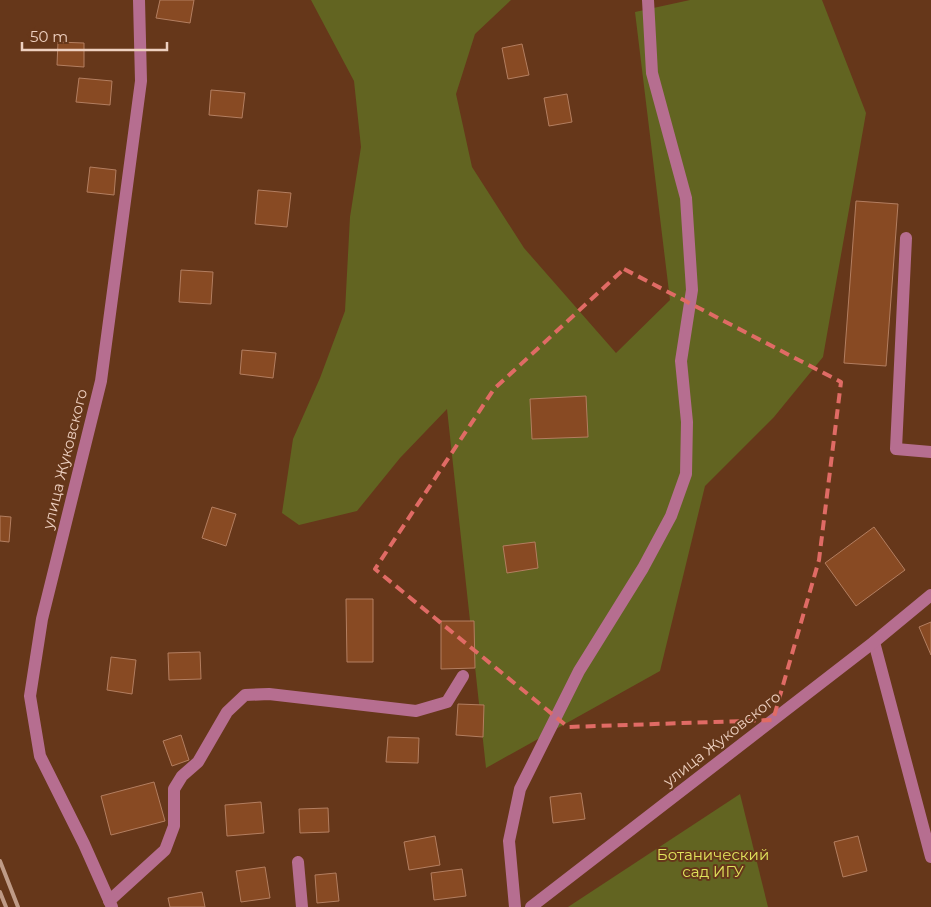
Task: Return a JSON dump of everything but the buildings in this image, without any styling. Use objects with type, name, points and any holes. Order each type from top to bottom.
[{"type":"street","name":"улица Жуковского","points":[[110,904],[84,844],[40,756],[30,696],[42,619],[102,381],[141,81],[139,0]]},
{"type":"street","points":[[515,907],[509,841],[520,789],[579,671],[643,568],[671,516],[686,474],[687,422],[680,361],[692,290],[686,198],[652,73],[648,0]]},
{"type":"street","points":[[906,238],[896,449],[931,452]]},
{"type":"street","name":"улица Жуковского","points":[[531,907],[874,642],[931,595]]},
{"type":"street","points":[[874,642],[931,857]]},
{"type":"street","points":[[110,904],[165,850],[174,826],[174,789],[182,776],[198,762],[227,712],[245,695],[269,694],[416,710],[448,702],[463,676]]},
{"type":"street","points":[[298,862],[302,907]]},
{"type":"highlighted area","points":[[624,269],[841,382],[819,560],[773,720],[568,727],[375,569],[494,389]]},
{"type":"green space","points":[[311,0],[511,0],[475,34],[456,94],[472,167],[524,248],[616,353],[670,300],[635,12],[690,0],[822,0],[866,113],[823,357],[774,417],[705,486],[660,671],[486,768],[447,409],[400,458],[357,511],[299,525],[282,513],[293,439],[320,378],[345,311],[350,217],[361,147],[354,81]]},
{"type":"green space","name":"Ботанический сад ИГУ","points":[[740,794],[768,907],[568,907]]},
{"type":"railway","points":[[0,861],[18,907]]},
{"type":"railway","points":[[0,892],[6,907]]}]
